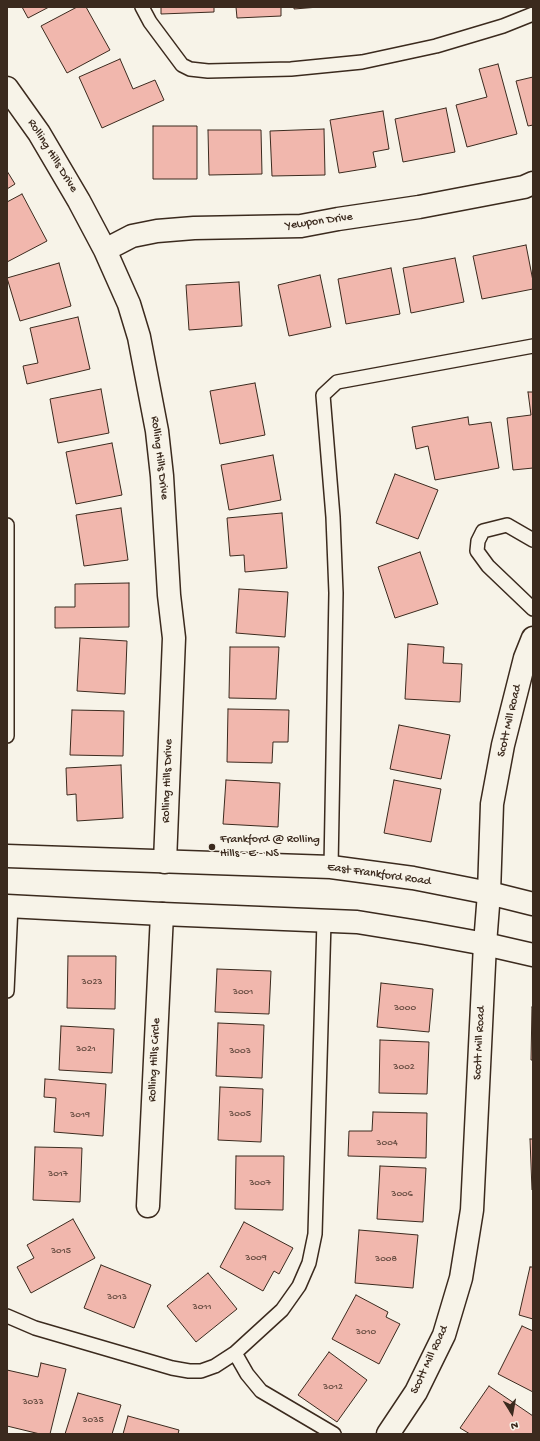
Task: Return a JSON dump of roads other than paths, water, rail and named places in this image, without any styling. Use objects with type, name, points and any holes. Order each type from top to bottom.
[{"type":"street","name":"Rolling Hills Drive","points":[[7,88],[39,133],[79,201],[105,250],[129,304],[138,337],[157,431],[162,476],[169,595],[174,638],[165,862]]},
{"type":"street","name":"Yewpon Drive","points":[[105,250],[132,236],[157,231],[194,228],[301,226],[419,207],[524,187],[533,183]]},
{"type":"street","name":"Scott Mill Road","points":[[388,1434],[416,1392],[444,1335],[461,1278],[472,1210],[485,944],[489,893],[492,804],[503,745],[525,658],[533,638]]},
{"type":"street","name":"East Frankford Road","points":[[7,856],[331,867],[413,878],[489,893],[533,904]]},
{"type":"street","points":[[9,906],[357,922],[485,944],[533,955]]},
{"type":"street","name":"Rolling Hills Circle","points":[[148,1206],[162,914]]},
{"type":"lane","points":[[142,7],[150,22],[182,65],[190,69],[208,71],[291,69],[362,62],[436,46],[503,26],[533,14]]},
{"type":"lane","points":[[331,867],[336,593],[333,517],[323,395],[337,382],[533,346]]},
{"type":"lane","points":[[7,525],[7,736]]},
{"type":"lane","points":[[533,540],[507,525],[483,531],[478,541],[477,551],[488,566],[533,609]]},
{"type":"lane","points":[[7,991],[9,906]]},
{"type":"lane","points":[[7,1316],[35,1328],[172,1368],[189,1371],[201,1371],[215,1366],[235,1353],[282,1310],[299,1286],[309,1263],[315,1234],[324,921]]},
{"type":"lane","points":[[235,1353],[247,1374],[261,1391],[334,1434]]},
{"type":"place","name":"Frankford @ Rolling Hills - E - NS","points":[[212,847]]}]
